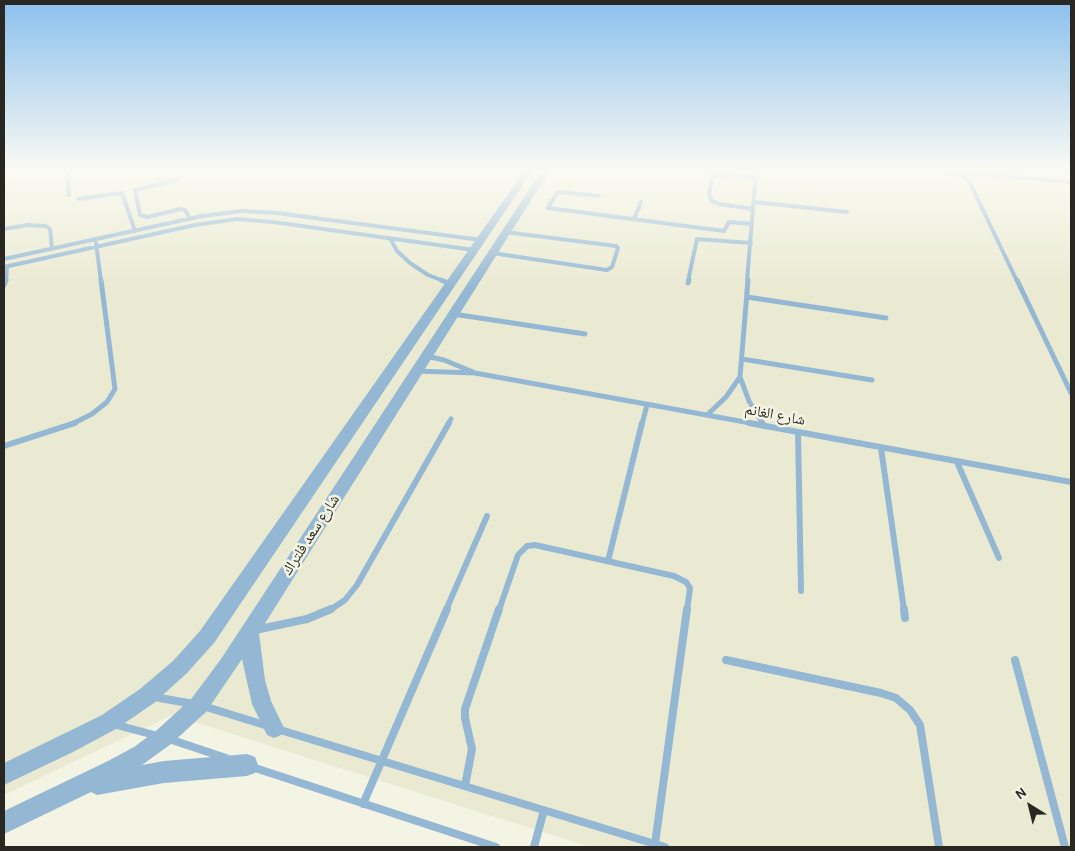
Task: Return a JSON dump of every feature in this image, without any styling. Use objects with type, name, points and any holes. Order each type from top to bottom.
[{"type":"street","name":"شارع سعد فلتراك","points":[[4,774],[109,722],[147,696],[180,667],[208,637],[501,210]]},
{"type":"street","name":"شارع سعد فلتراك","points":[[4,823],[124,764],[164,737],[199,705],[215,685],[520,210]]},
{"type":"street","points":[[477,245],[499,242]]},
{"type":"street","points":[[403,353],[426,356]]},
{"type":"street","points":[[393,368],[416,371]]},
{"type":"street","points":[[250,631],[254,680],[262,704],[274,728]]},
{"type":"street","points":[[77,788],[164,772],[247,765]]},
{"type":"lane","points":[[128,210],[135,231]]},
{"type":"lane","points":[[139,210],[140,215],[146,217],[178,210]]},
{"type":"lane","points":[[184,210],[190,219]]},
{"type":"lane","points":[[560,210],[724,231],[729,222],[752,224]]},
{"type":"lane","points":[[634,220],[638,210]]},
{"type":"lane","points":[[753,210],[740,378],[749,401],[764,426]]},
{"type":"lane","points":[[826,210],[847,212]]},
{"type":"lane","points":[[983,210],[1071,393]]},
{"type":"lane","points":[[4,259],[222,213],[260,211],[477,245]]},
{"type":"lane","points":[[4,285],[7,278],[6,266],[195,225],[237,220],[273,222],[390,238],[477,245]]},
{"type":"lane","points":[[4,228],[33,225],[46,226],[50,229],[52,248]]},
{"type":"lane","points":[[390,238],[397,251],[410,263],[428,275],[451,284]]},
{"type":"lane","points":[[4,446],[71,425],[92,414],[107,402],[115,389],[95,239]]},
{"type":"lane","points":[[688,283],[697,239],[750,243]]},
{"type":"lane","points":[[499,242],[618,248],[612,267],[607,270],[499,242]]},
{"type":"lane","points":[[746,297],[886,318]]},
{"type":"lane","points":[[453,314],[585,334]]},
{"type":"lane","name":"شارع الغانم","points":[[426,356],[452,363],[475,373]]},
{"type":"lane","points":[[742,360],[872,380]]},
{"type":"lane","name":"شارع الغانم","points":[[416,371],[475,373],[1071,482]]},
{"type":"lane","points":[[707,415],[726,397],[740,378]]},
{"type":"lane","points":[[608,561],[647,404]]},
{"type":"lane","points":[[250,631],[307,619],[327,612],[345,600],[357,584],[451,419]]},
{"type":"lane","points":[[798,432],[801,591]]},
{"type":"lane","points":[[881,448],[905,618]]},
{"type":"lane","points":[[957,462],[998,558]]},
{"type":"lane","points":[[363,804],[487,516]]},
{"type":"lane","points":[[464,786],[472,749],[465,718],[465,709],[518,555],[527,546],[535,545],[674,576],[686,582],[690,588],[655,844]]},
{"type":"lane","points":[[726,660],[881,693],[896,698],[910,710],[920,725],[938,847]]},
{"type":"lane","points":[[1015,660],[1065,847]]},
{"type":"lane","points":[[147,696],[199,705],[665,847]]},
{"type":"lane","points":[[109,722],[164,737],[496,847]]},
{"type":"lane","points":[[534,847],[544,810]]},
{"type":"shaded area","points":[[4,210],[1071,210],[1071,847],[590,847],[172,715],[4,795]]}]
